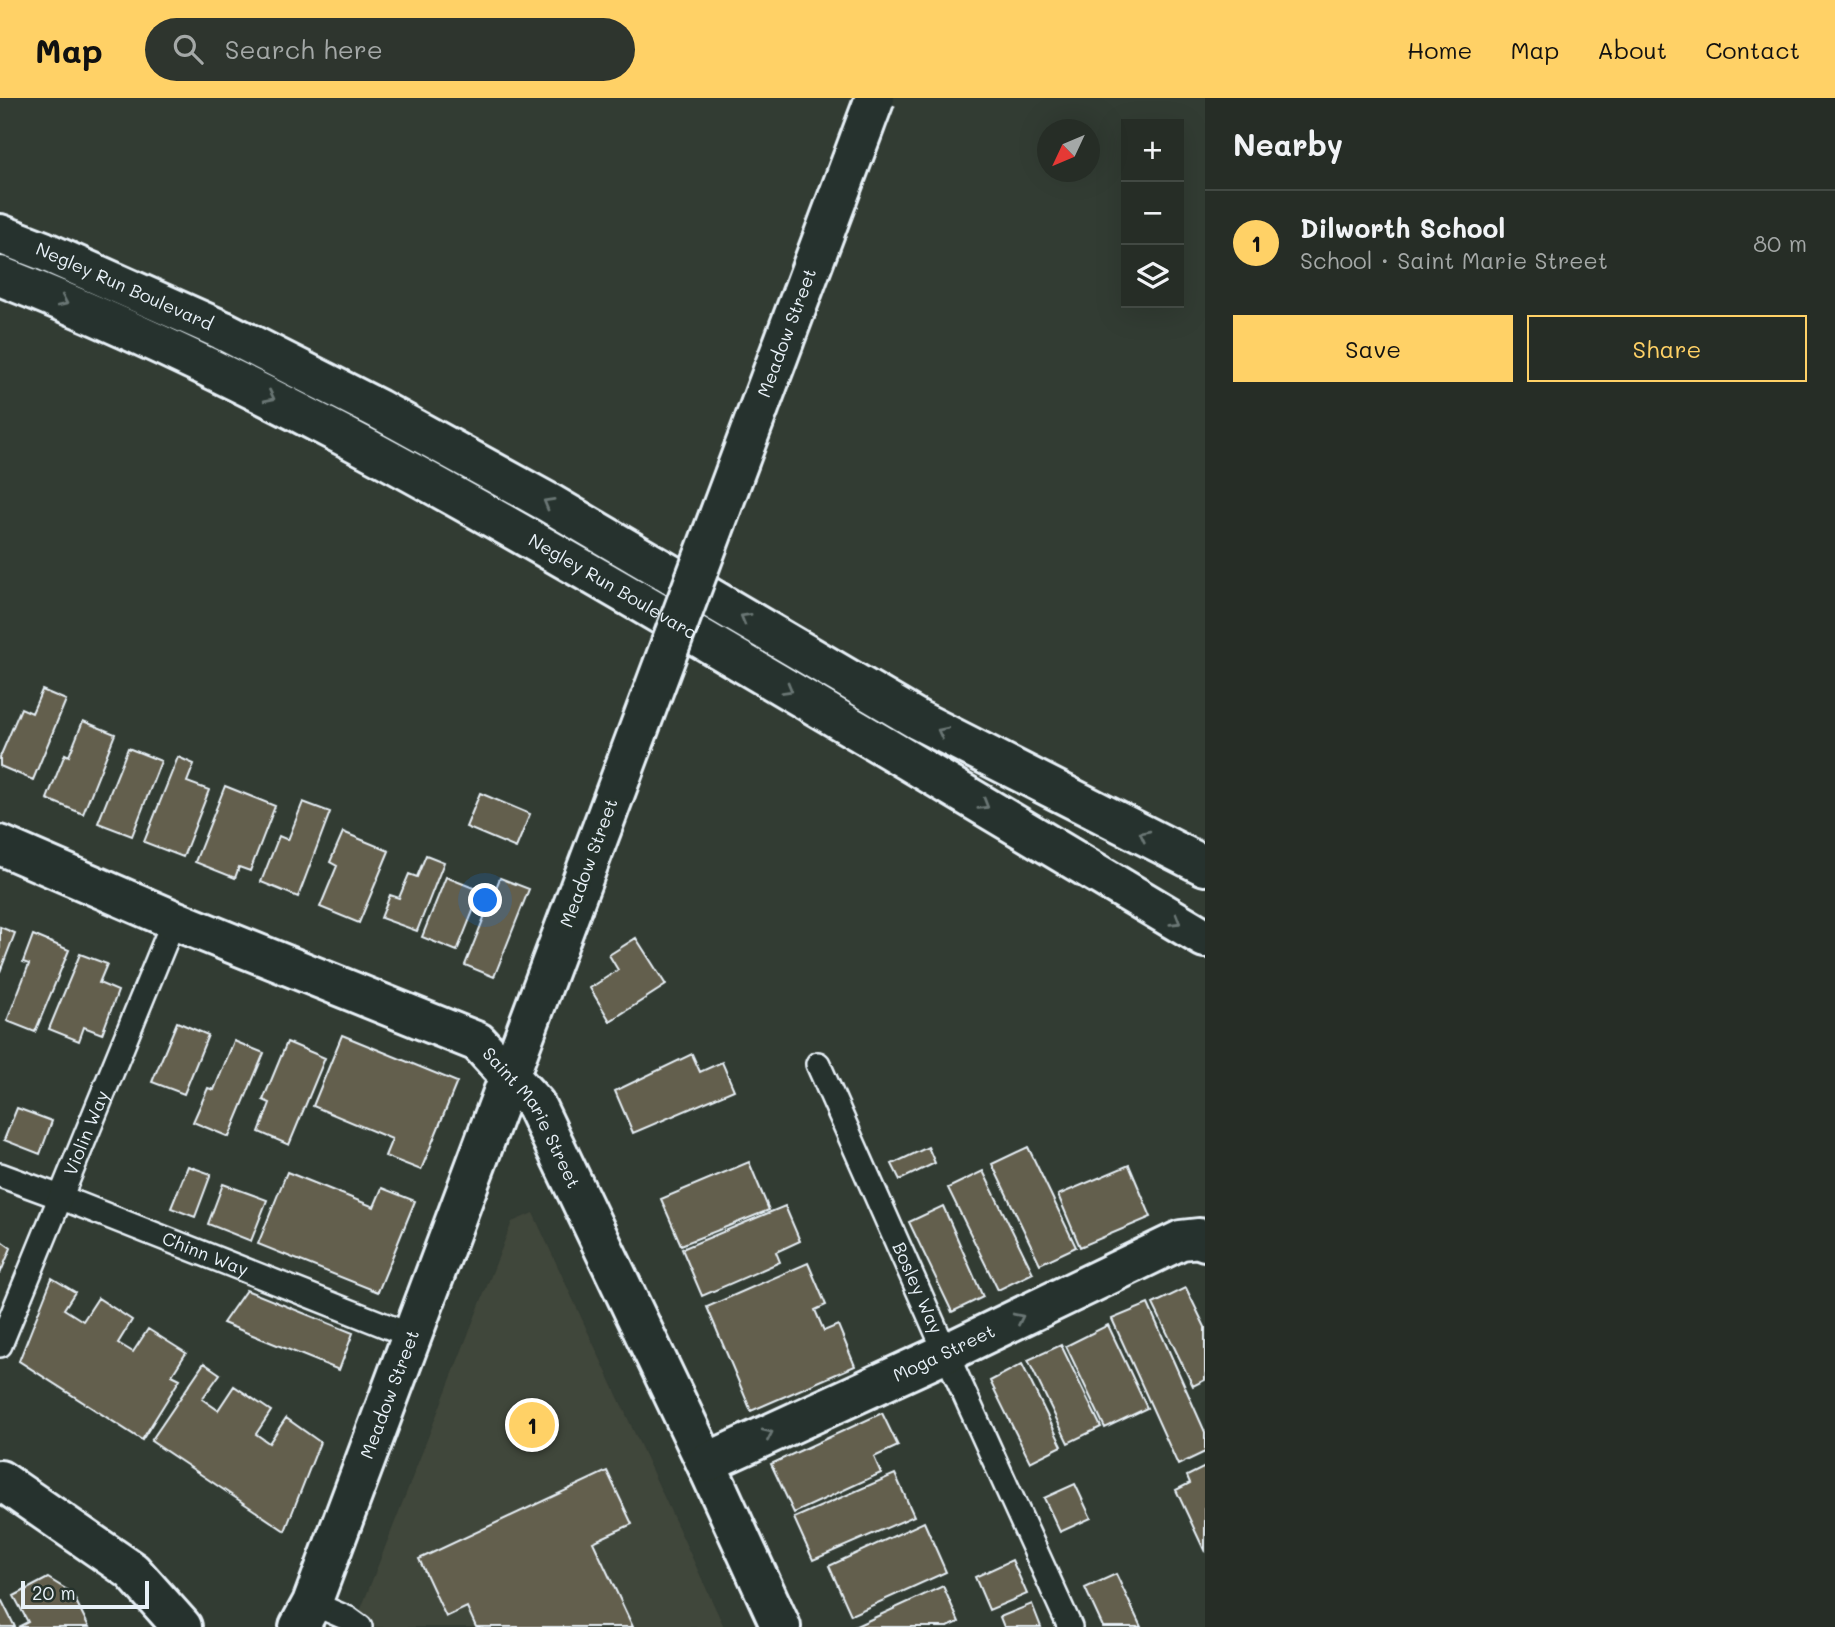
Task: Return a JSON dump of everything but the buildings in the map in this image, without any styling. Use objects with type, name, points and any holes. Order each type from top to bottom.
[{"type":"street","name":"Meadow Street","points":[[305,1615],[875,98]]},
{"type":"street","name":"Negley Run Boulevard","points":[[0,234],[222,330],[378,409],[538,497],[918,720],[1205,866]]},
{"type":"street","name":"Negley Run Boulevard","points":[[0,276],[205,366],[304,414],[444,489],[898,754],[1205,938]]},
{"type":"street","name":"Saint Marie Street","points":[[0,845],[174,920],[478,1042],[535,1104],[781,1627]]},
{"type":"street","name":"Moga Street","points":[[706,1463],[1193,1240]]},
{"type":"street","points":[[0,1480],[132,1570],[182,1627]]},
{"type":"lane","name":"Violin Way","points":[[0,1345],[174,920]]},
{"type":"lane","name":"Bosley Way","points":[[818,1064],[1070,1627]]},
{"type":"lane","name":"Chinn Way","points":[[0,1175],[412,1336]]},
{"type":"lane","points":[[305,1615],[349,1619],[360,1627]]},
{"type":"shaded area","points":[[533,1213],[724,1627],[354,1627],[512,1222]]},
{"type":"place","name":"Dilworth School","points":[[532,1425]]}]
